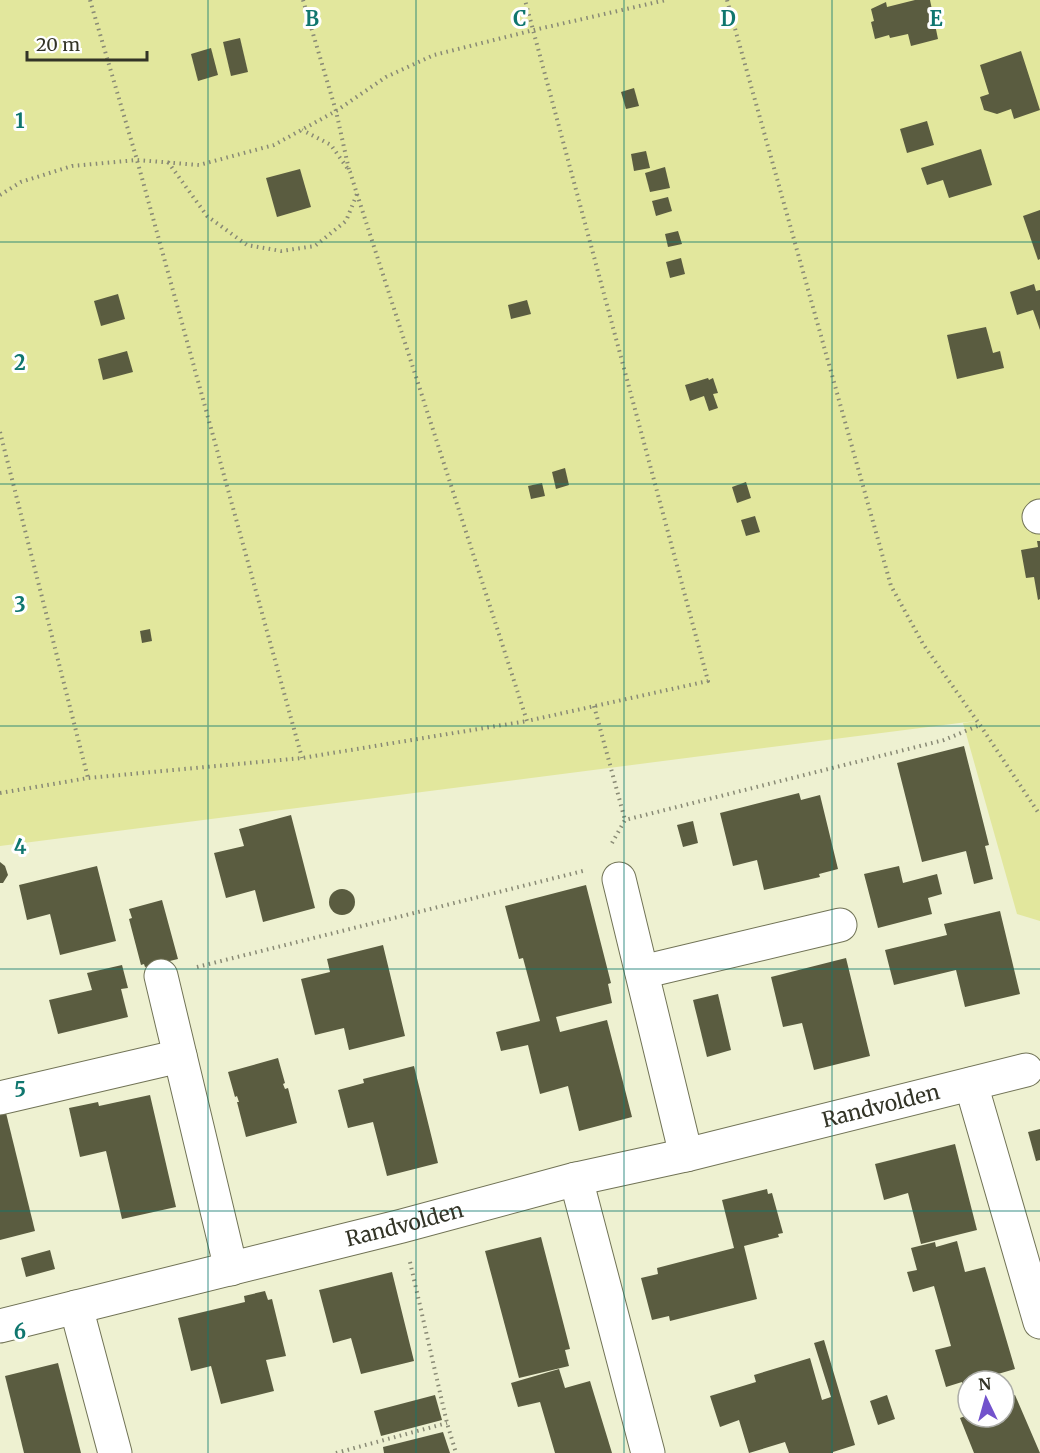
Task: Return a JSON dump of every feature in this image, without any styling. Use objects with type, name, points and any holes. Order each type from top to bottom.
[{"type":"street","points":[[619,879],[686,1155]]},
{"type":"street","points":[[642,972],[840,925]]},
{"type":"street","points":[[161,976],[231,1269]]},
{"type":"street","points":[[0,1098],[180,1056]]},
{"type":"street","name":"Randvolden","points":[[0,1326],[402,1226],[576,1179],[686,1155],[1026,1070]]},
{"type":"street","points":[[971,1084],[1040,1322]]},
{"type":"street","points":[[576,1179],[648,1453]]},
{"type":"street","points":[[76,1307],[115,1453]]},
{"type":"path","points":[[90,0],[137,160],[302,758]]},
{"type":"path","points":[[303,0],[336,111],[350,172],[527,721]]},
{"type":"path","points":[[0,793],[88,778],[302,758],[527,721],[708,681],[525,0]]},
{"type":"path","points":[[0,195],[21,182],[72,166],[137,160],[199,165],[274,145],[336,111],[386,77],[434,55],[666,0]]},
{"type":"path","points":[[727,0],[891,586],[923,644],[1040,815]]},
{"type":"path","points":[[302,130],[331,145],[350,172]]},
{"type":"path","points":[[168,162],[207,216],[247,246],[280,251],[315,246],[346,221],[357,194]]},
{"type":"path","points":[[0,432],[88,778]]},
{"type":"path","points":[[594,706],[625,820],[609,848]]},
{"type":"path","points":[[625,820],[944,740],[980,725]]},
{"type":"path","points":[[161,976],[587,870]]},
{"type":"path","points":[[402,1226],[447,1423],[456,1453]]},
{"type":"path","points":[[336,1453],[447,1423]]},
{"type":"green space","points":[[0,0],[1040,0],[1040,921],[1017,914],[963,723],[983,720],[0,846]]},
{"type":"building","points":[[915,0],[930,0],[938,39],[911,46],[908,34],[890,38],[889,35],[875,39],[871,9],[886,2],[887,7]]},
{"type":"building","points":[[240,38],[248,72],[231,76],[223,42]]},
{"type":"building","points":[[211,48],[218,75],[198,81],[191,54]]},
{"type":"building","points":[[1021,51],[1040,110],[1014,119],[1011,109],[997,114],[984,110],[980,97],[989,94],[980,65]]},
{"type":"building","points":[[634,88],[639,106],[626,109],[621,92]]},
{"type":"building","points":[[927,121],[934,145],[907,153],[900,129]]},
{"type":"building","points":[[981,149],[992,185],[949,198],[943,180],[927,185],[921,168]]},
{"type":"building","points":[[646,151],[650,168],[634,171],[631,154]]},
{"type":"building","points":[[665,167],[670,188],[650,192],[645,173]]},
{"type":"building","points":[[300,169],[311,207],[277,217],[266,178]]},
{"type":"building","points":[[668,197],[672,211],[656,216],[652,201]]},
{"type":"building","points":[[1040,210],[1040,259],[1038,260],[1023,216]]},
{"type":"building","points":[[678,231],[682,244],[668,247],[665,234]]},
{"type":"building","points":[[681,258],[685,274],[670,278],[666,262]]},
{"type":"building","points":[[1034,284],[1036,291],[1040,290],[1040,330],[1033,310],[1017,315],[1010,292]]},
{"type":"building","points":[[118,294],[125,319],[101,326],[94,301]]},
{"type":"building","points":[[527,300],[531,314],[511,319],[508,305]]},
{"type":"building","points":[[986,327],[993,353],[1000,351],[1004,368],[957,379],[947,335]]},
{"type":"building","points":[[127,351],[133,372],[103,380],[98,359]]},
{"type":"building","points":[[708,378],[709,380],[713,378],[718,393],[713,394],[718,408],[709,411],[704,396],[690,401],[685,385]]},
{"type":"building","points":[[565,468],[569,485],[556,489],[552,472]]},
{"type":"building","points":[[746,482],[751,498],[737,503],[732,487]]},
{"type":"building","points":[[542,483],[545,496],[531,499],[528,486]]},
{"type":"building","points":[[755,516],[760,532],[746,536],[741,520]]},
{"type":"building","points":[[1037,541],[1040,541],[1040,599],[1038,600],[1034,577],[1026,578],[1021,550],[1038,547]]},
{"type":"building","points":[[150,629],[152,641],[142,643],[140,631]]},
{"type":"building","points":[[964,746],[989,845],[985,846],[993,879],[974,884],[966,851],[922,862],[897,763]]},
{"type":"building","points":[[799,793],[801,800],[820,795],[838,869],[819,874],[820,877],[764,890],[757,860],[733,866],[720,813]]},
{"type":"building","points":[[291,815],[315,908],[263,922],[255,890],[226,898],[214,853],[244,846],[239,829]]},
{"type":"building","points":[[693,821],[698,843],[683,847],[677,825]]},
{"type":"building","points":[[0,862],[5,866],[8,875],[3,883],[0,883]]},
{"type":"building","points":[[97,866],[116,941],[60,955],[50,914],[27,920],[19,885]]},
{"type":"building","points":[[899,866],[903,883],[937,874],[942,894],[928,898],[932,914],[878,928],[864,874]]},
{"type":"building","points":[[586,885],[611,983],[608,984],[612,1003],[556,1017],[560,1032],[607,1020],[632,1117],[579,1131],[568,1086],[540,1094],[528,1045],[501,1051],[496,1032],[540,1021],[523,958],[519,959],[505,906]]},
{"type":"building","points":[[342,889],[351,893],[355,902],[351,911],[342,915],[333,911],[329,902],[333,893]]},
{"type":"building","points":[[162,900],[178,959],[145,967],[144,964],[141,965],[129,919],[132,918],[129,909]]},
{"type":"building","points":[[1000,911],[1020,994],[965,1007],[956,970],[894,985],[885,950],[947,935],[944,924]]},
{"type":"building","points":[[383,945],[405,1036],[349,1050],[344,1028],[315,1035],[301,979],[330,972],[327,959]]},
{"type":"building","points":[[846,958],[870,1056],[814,1070],[802,1023],[783,1027],[771,977]]},
{"type":"building","points":[[122,965],[128,988],[121,989],[128,1017],[58,1034],[49,1000],[92,990],[87,973]]},
{"type":"building","points":[[718,994],[731,1050],[707,1057],[693,1000]]},
{"type":"building","points":[[278,1058],[285,1083],[283,1084],[285,1089],[288,1088],[297,1123],[246,1137],[237,1102],[239,1102],[237,1096],[235,1097],[228,1072]]},
{"type":"building","points":[[414,1066],[438,1163],[387,1176],[373,1122],[348,1128],[338,1090],[364,1083],[363,1079]]},
{"type":"building","points":[[150,1095],[176,1207],[122,1219],[106,1151],[80,1157],[69,1108],[98,1102],[99,1106]]},
{"type":"building","points":[[6,1113],[35,1231],[0,1240],[0,1114]]},
{"type":"building","points":[[1040,1129],[1040,1160],[1036,1161],[1028,1132]]},
{"type":"building","points":[[955,1144],[977,1230],[921,1244],[908,1193],[884,1200],[875,1164]]},
{"type":"building","points":[[767,1189],[768,1194],[772,1193],[783,1233],[778,1234],[779,1237],[744,1246],[757,1299],[670,1321],[669,1316],[652,1320],[641,1278],[658,1274],[657,1268],[734,1248],[722,1200]]},
{"type":"building","points":[[541,1237],[570,1349],[565,1350],[569,1366],[519,1378],[485,1251]]},
{"type":"building","points":[[957,1241],[965,1272],[985,1267],[1015,1369],[956,1369],[956,1384],[946,1387],[935,1350],[951,1346],[934,1286],[913,1292],[907,1272],[917,1270],[911,1248],[935,1242],[936,1247]]},
{"type":"building","points":[[50,1250],[55,1269],[26,1277],[21,1258]]},
{"type":"building","points":[[392,1272],[414,1361],[361,1374],[351,1338],[333,1343],[319,1290]]},
{"type":"building","points":[[265,1291],[268,1300],[272,1299],[286,1356],[266,1360],[274,1391],[221,1404],[211,1366],[191,1371],[178,1318],[245,1302],[244,1296]]},
{"type":"building","points":[[824,1340],[855,1445],[833,1453],[789,1453],[785,1442],[749,1453],[739,1420],[720,1427],[710,1396],[756,1382],[754,1375],[810,1358],[822,1400],[831,1397],[814,1343]]},
{"type":"building","points":[[58,1363],[81,1453],[24,1453],[5,1376]]},
{"type":"building","points":[[559,1369],[565,1388],[590,1381],[612,1453],[555,1453],[540,1402],[518,1407],[511,1383]]},
{"type":"building","points":[[435,1395],[442,1420],[381,1436],[374,1411]]},
{"type":"building","points":[[887,1395],[895,1419],[878,1425],[870,1401]]},
{"type":"building","points":[[1016,1397],[1040,1453],[974,1453],[964,1429],[1016,1429]]},
{"type":"building","points":[[443,1432],[450,1453],[384,1453],[383,1447]]}]
